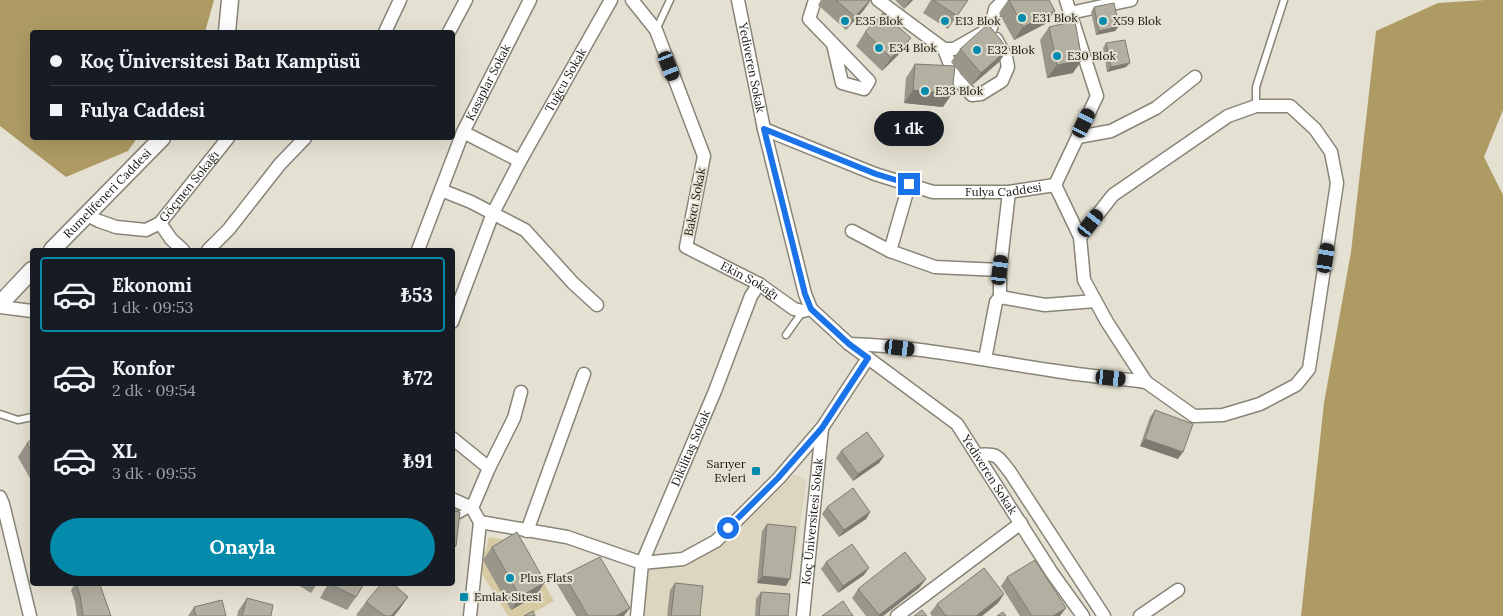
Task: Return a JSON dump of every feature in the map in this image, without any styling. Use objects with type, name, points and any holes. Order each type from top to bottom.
[{"type":"street","points":[[227,30],[230,0]]},
{"type":"street","points":[[386,30],[400,0]]},
{"type":"street","points":[[451,30],[466,0]]},
{"type":"street","name":"Kasaplar Sokak","points":[[419,248],[463,132],[530,0]]},
{"type":"street","name":"Tuğcu Sokak","points":[[455,314],[493,213],[520,161],[611,0]]},
{"type":"street","points":[[632,0],[656,30]]},
{"type":"street","name":"Yediveren Sokak","points":[[738,0],[764,129],[805,294],[807,310],[849,344],[957,424],[1052,573],[1083,616]]},
{"type":"street","points":[[815,0],[809,19],[833,44]]},
{"type":"street","points":[[878,0],[944,49],[955,77],[972,95],[981,94],[1002,81],[1008,67],[1006,57],[990,28],[995,9],[1004,0]]},
{"type":"street","name":"Fulya Caddesi","points":[[764,129],[876,174],[933,192],[1009,192],[1055,185],[1097,96],[1066,0]]},
{"type":"street","points":[[1070,13],[1131,0]]},
{"type":"street","points":[[944,49],[954,49],[990,28]]},
{"type":"street","name":"Bakıcı Sokak","points":[[656,30],[704,156],[686,247]]},
{"type":"street","points":[[1078,136],[1111,131],[1156,108],[1195,77]]},
{"type":"street","points":[[1055,185],[1080,237],[1084,280],[1107,322],[1146,382],[1194,416],[1223,415],[1260,404],[1296,384],[1309,369],[1337,183],[1331,152],[1314,129],[1290,106],[1256,106],[1228,116],[1113,195],[1080,237]]},
{"type":"street","points":[[463,132],[520,161]]},
{"type":"street","name":"Rumelifeneri Caddesi","points":[[54,248],[160,140]]},
{"type":"street","name":"Göçmen Sokağı","points":[[87,215],[98,221],[146,230],[160,223],[226,140]]},
{"type":"street","points":[[210,248],[229,229],[280,164],[303,140]]},
{"type":"street","points":[[890,251],[909,184]]},
{"type":"street","points":[[441,190],[471,202],[525,230],[597,305]]},
{"type":"street","points":[[985,359],[996,302],[1000,298],[1000,270],[1009,192]]},
{"type":"street","points":[[160,223],[181,248]]},
{"type":"street","points":[[852,231],[890,251],[935,267],[1000,270]]},
{"type":"street","name":"Ekin Sokağı","points":[[686,247],[759,284],[794,309],[807,310]]},
{"type":"street","points":[[0,305],[30,272]]},
{"type":"street","name":"Dikilitaş Sokak","points":[[637,616],[642,563],[715,391],[751,296],[759,284]]},
{"type":"street","points":[[1000,298],[1045,305],[1095,301]]},
{"type":"street","points":[[0,305],[30,311]]},
{"type":"street","points":[[849,344],[881,345],[1146,382]]},
{"type":"street","points":[[480,522],[567,536],[642,563],[683,559],[716,541],[778,478],[822,428],[868,358]]},
{"type":"street","points":[[527,530],[584,374]]},
{"type":"street","points":[[472,508],[489,468],[514,418],[521,392]]},
{"type":"street","name":"Koç Üniversitesi Sokak","points":[[803,616],[822,428]]},
{"type":"street","points":[[455,440],[489,468]]},
{"type":"street","points":[[977,455],[991,454],[998,458],[1010,472],[1104,616]]},
{"type":"street","points":[[455,500],[472,508],[480,522],[470,616]]},
{"type":"street","points":[[1,504],[30,616]]},
{"type":"street","points":[[897,616],[1021,523]]},
{"type":"street","points":[[1140,616],[1178,590]]},
{"type":"lane","points":[[656,30],[670,0]]},
{"type":"lane","points":[[1256,106],[1256,87],[1284,0]]},
{"type":"lane","points":[[786,335],[807,310]]},
{"type":"lane","points":[[0,414],[18,420],[30,417]]},
{"type":"lane","points":[[455,514],[459,515],[472,508]]},
{"type":"shaded area","points":[[0,0],[214,0],[206,30],[30,30],[30,140],[136,140],[128,151],[66,177],[0,126]]},
{"type":"shaded area","points":[[1503,0],[1503,110],[1484,157],[1503,195],[1503,616],[1301,616],[1324,403],[1351,252],[1376,31],[1438,3]]},
{"type":"shaded area","points":[[793,475],[800,476],[806,480],[786,616],[641,616],[645,577],[651,568],[682,565],[704,556],[752,515]]},
{"type":"shaded area","points":[[489,537],[518,542],[523,546],[554,601],[528,616],[508,616],[479,569],[482,551],[486,551]]},
{"type":"building","points":[[836,0],[870,0],[855,17]]},
{"type":"building","points":[[933,0],[968,0],[957,16]]},
{"type":"building","points":[[1009,0],[1049,0],[1055,11],[1023,27]]},
{"type":"building","name":"X59 Blok","points":[[1114,3],[1119,26],[1099,31],[1094,7]]},
{"type":"building","points":[[883,13],[911,38],[891,58],[865,32]]},
{"type":"building","points":[[1075,21],[1082,60],[1057,65],[1049,27]]},
{"type":"building","points":[[988,24],[1008,49],[981,73],[960,49]]},
{"type":"building","points":[[1125,40],[1130,63],[1111,67],[1106,43]]},
{"type":"building","points":[[915,64],[955,66],[952,94],[913,90]]},
{"type":"building","points":[[1155,410],[1193,424],[1183,452],[1145,439]]},
{"type":"building","points":[[867,432],[884,456],[858,474],[841,451]]},
{"type":"building","points":[[853,488],[870,512],[844,530],[827,507]]},
{"type":"building","points":[[455,511],[460,512],[455,546]]},
{"type":"building","points":[[767,524],[796,527],[790,579],[762,576]]},
{"type":"building","points":[[517,532],[545,582],[520,597],[492,547]]},
{"type":"building","points":[[852,544],[869,568],[843,586],[826,562]]},
{"type":"building","points":[[905,552],[926,579],[879,615],[858,589]]},
{"type":"building","points":[[600,557],[630,608],[616,616],[588,616],[564,575]]},
{"type":"building","points":[[1035,560],[1066,608],[1053,616],[1032,616],[1007,577]]},
{"type":"building","points":[[984,568],[1004,594],[976,616],[946,616],[937,604]]},
{"type":"building","points":[[675,583],[703,586],[700,616],[671,616]]},
{"type":"building","points":[[77,586],[100,586],[111,616],[83,616]]},
{"type":"building","points":[[334,586],[363,586],[356,597]]},
{"type":"building","points":[[380,586],[396,586],[408,597],[391,616],[385,616],[366,602]]},
{"type":"building","points":[[761,592],[790,594],[788,616],[759,616]]},
{"type":"building","points":[[247,598],[273,605],[271,616],[242,616]]},
{"type":"building","points":[[222,600],[226,616],[196,616],[194,607]]},
{"type":"building","points":[[843,601],[853,616],[822,616]]},
{"type":"building","points":[[922,610],[927,616],[914,616]]},
{"type":"building","points":[[533,611],[535,616],[524,616]]},
{"type":"building","points":[[1003,612],[1006,616],[997,616]]},
{"type":"place","name":"E31 Blok","points":[[1022,18]]},
{"type":"place","name":"E35 Blok","points":[[845,21]]},
{"type":"place","name":"E13 Blok","points":[[945,21]]},
{"type":"place","name":"X59 Blok","points":[[1103,21]]},
{"type":"place","name":"E34 Blok","points":[[879,48]]},
{"type":"place","name":"E32 Blok","points":[[977,50]]},
{"type":"place","name":"E30 Blok","points":[[1057,56]]},
{"type":"place","name":"E33 Blok","points":[[925,91]]},
{"type":"place","name":"Sarıyer Evleri","points":[[756,471]]},
{"type":"place","name":"Plus Flats","points":[[510,578]]},
{"type":"place","name":"Emlak Sitesi","points":[[464,597]]},
{"type":"route","points":[[728,528],[778,478],[822,428],[868,358],[849,344],[811,309],[805,294],[764,129],[876,174],[909,184]]}]
